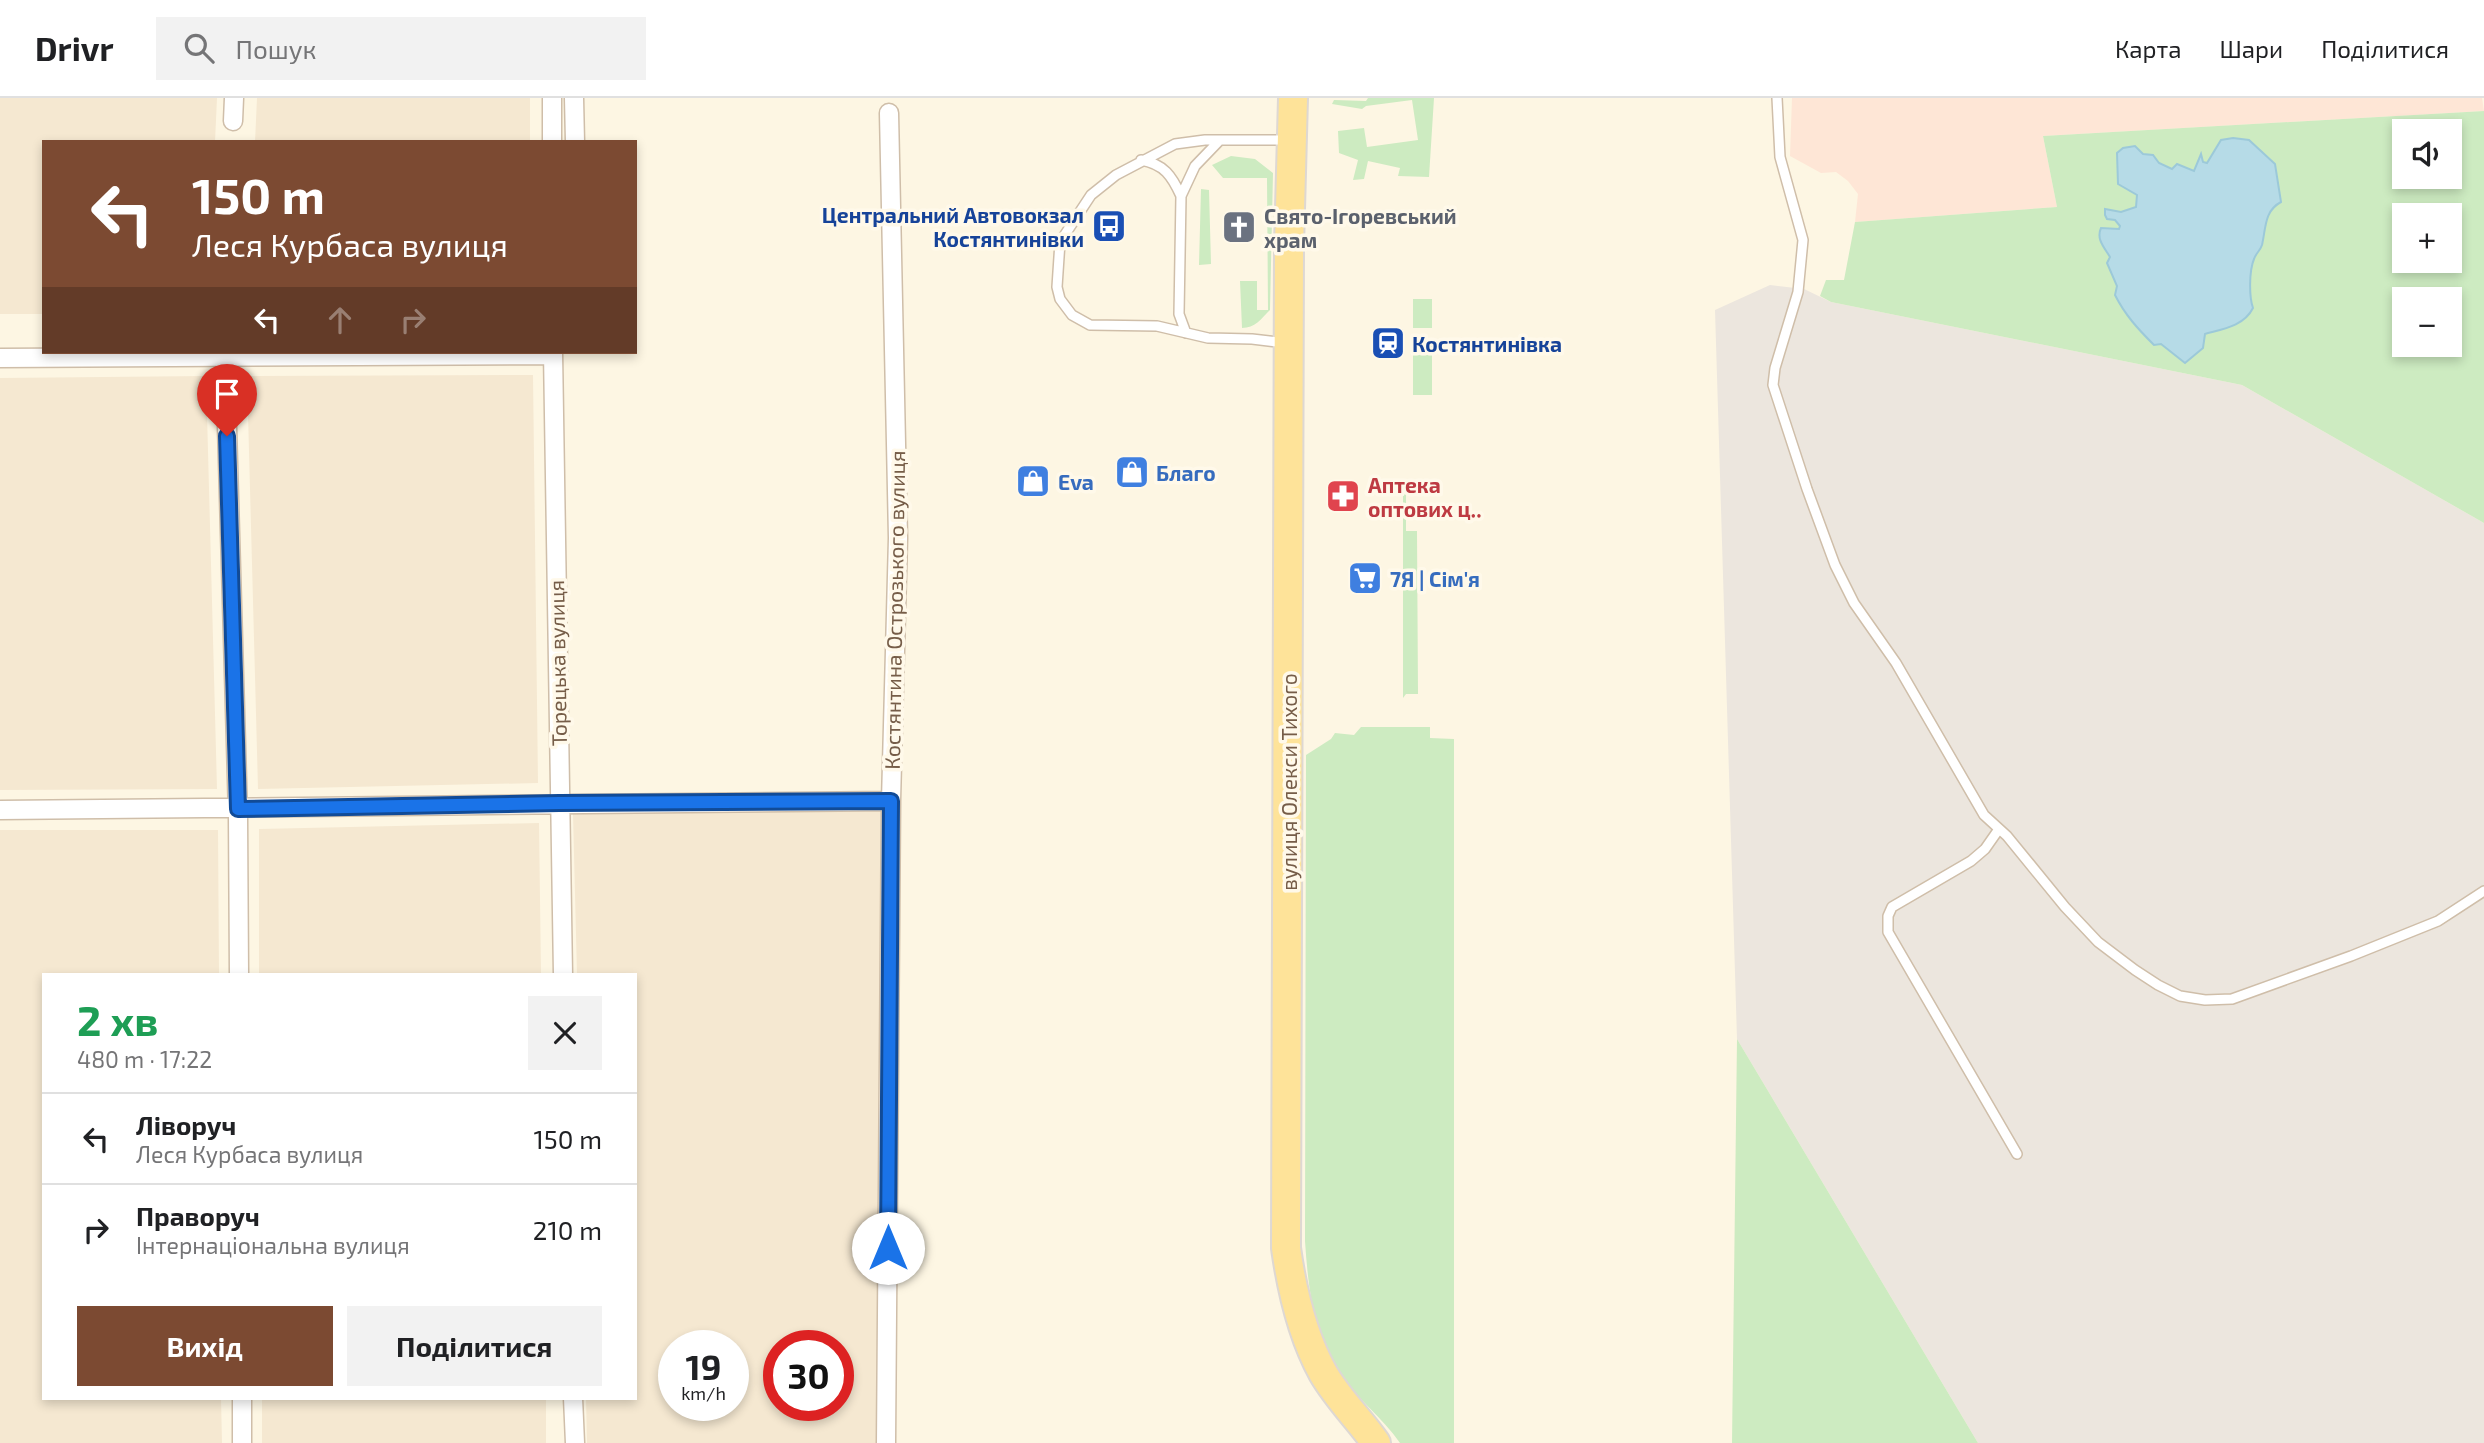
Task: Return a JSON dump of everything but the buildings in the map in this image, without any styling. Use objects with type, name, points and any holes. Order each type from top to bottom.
[{"type":"main road","name":"вулиця Олекси Тихого","points":[[1293,98],[1289,343],[1286,1248],[1299,1314],[1324,1374],[1376,1443]]},
{"type":"street","points":[[233,121],[234,98]]},
{"type":"street","points":[[552,98],[552,140]]},
{"type":"street","points":[[574,98],[575,140]]},
{"type":"street","name":"Костянтина Острозького вулиця","points":[[886,1443],[891,801],[898,538],[889,113]]},
{"type":"street","points":[[0,358],[444,354]]},
{"type":"street","name":"Торецька вулиця","points":[[553,354],[563,973]]},
{"type":"street","points":[[225,356],[238,809],[239,973]]},
{"type":"street","points":[[0,810],[891,801]]},
{"type":"street","points":[[242,1400],[242,1443]]},
{"type":"street","points":[[573,1400],[575,1443]]},
{"type":"lane","points":[[1777,98],[1780,157],[1803,240],[1798,292],[1774,368],[1773,385],[1807,489],[1840,575],[1854,603],[1896,663],[1984,815],[2065,907],[2098,942],[2158,985],[2180,996],[2205,1000],[2232,999],[2389,942],[2438,921],[2484,891]]},
{"type":"lane","points":[[1289,343],[1208,338],[1157,326],[1090,325],[1072,315],[1060,299],[1056,287],[1060,242],[1091,195],[1115,175],[1175,144],[1221,140],[1292,140]]},
{"type":"lane","points":[[1186,333],[1179,314],[1181,196],[1195,166],[1221,140]]},
{"type":"lane","points":[[1141,160],[1156,163],[1172,176],[1181,196]]},
{"type":"lane","points":[[1999,829],[1985,849],[1970,861],[1892,907],[1888,916],[1888,932],[2017,1154]]},
{"type":"shaded area","points":[[0,98],[217,98],[215,140],[42,140],[42,314],[0,314]]},
{"type":"shaded area","points":[[257,98],[530,98],[530,140],[255,140]]},
{"type":"shaded area","points":[[1792,98],[2482,98],[2484,111],[2043,136],[2057,207],[1855,222],[1858,194],[1848,181],[1836,172],[1821,173],[1790,156]]},
{"type":"shaded area","points":[[1770,285],[1804,289],[1831,302],[2242,385],[2484,523],[2484,1443],[1978,1443],[1737,1039],[1715,310]]},
{"type":"shaded area","points":[[533,375],[538,783],[258,789],[247,376]]},
{"type":"shaded area","points":[[206,376],[217,789],[0,790],[0,378]]},
{"type":"shaded area","points":[[883,808],[877,1443],[587,1443],[586,1400],[637,1400],[637,973],[577,973],[573,814]]},
{"type":"shaded area","points":[[539,823],[541,973],[259,973],[259,829]]},
{"type":"shaded area","points":[[0,830],[218,830],[219,973],[42,973],[42,1400],[221,1400],[222,1443],[0,1443]]},
{"type":"shaded area","points":[[262,1400],[546,1400],[546,1443],[262,1443]]},
{"type":"green space","points":[[1368,98],[1434,98],[1429,177],[1398,176],[1400,168],[1368,161],[1364,179],[1353,180],[1358,160],[1339,153],[1338,131],[1364,128],[1367,147],[1418,140],[1412,100],[1366,106],[1362,109],[1332,104],[1334,100],[1366,101]]},
{"type":"green space","points":[[2484,111],[2484,523],[2242,385],[1831,302],[1820,296],[1826,280],[1844,280],[1855,222],[2057,207],[2043,136]]},
{"type":"green space","points":[[1231,156],[1255,159],[1273,173],[1270,310],[1261,320],[1247,328],[1242,328],[1240,281],[1257,281],[1257,310],[1268,310],[1267,178],[1223,178],[1212,165]]},
{"type":"green space","points":[[1201,189],[1209,190],[1211,264],[1199,265]]},
{"type":"green space","points":[[1413,299],[1432,299],[1432,328],[1413,328]]},
{"type":"green space","points":[[1413,345],[1432,345],[1432,395],[1413,395]]},
{"type":"green space","points":[[1403,482],[1406,482],[1406,531],[1417,531],[1418,694],[1406,694],[1403,698]]},
{"type":"green space","points":[[1361,727],[1430,727],[1430,738],[1454,739],[1454,1443],[1400,1443],[1354,1391],[1339,1373],[1323,1342],[1313,1309],[1308,1275],[1305,1241],[1306,755],[1331,739],[1335,733],[1354,735]]},
{"type":"green space","points":[[1737,1039],[1978,1443],[1732,1443]]},
{"type":"water","points":[[2221,140],[2249,140],[2275,164],[2281,202],[2271,210],[2262,245],[2252,264],[2250,284],[2253,308],[2239,323],[2205,334],[2203,348],[2185,363],[2161,344],[2154,345],[2123,309],[2115,295],[2117,286],[2107,263],[2110,257],[2099,236],[2101,228],[2119,229],[2120,226],[2115,220],[2107,219],[2105,209],[2121,212],[2136,207],[2137,195],[2118,184],[2117,153],[2123,148],[2135,146],[2143,154],[2153,155],[2159,163],[2172,169],[2177,164],[2194,171],[2201,154],[2203,162],[2207,163]]},
{"type":"place","name":"Центральний Автовокзал Костянтинівки","points":[[1109,226]]},
{"type":"place","name":"Свято-Ігоревський храм","points":[[1239,227]]},
{"type":"place","name":"Костянтинівка","points":[[1388,343]]},
{"type":"place","name":"Благо","points":[[1132,472]]},
{"type":"place","name":"Eva","points":[[1033,481]]},
{"type":"place","name":"Аптека оптових ц‥","points":[[1343,496]]},
{"type":"place","name":"7Я | Сім'я","points":[[1365,578]]},
{"type":"route","points":[[227,436],[238,809],[891,801],[888,1248]]}]
